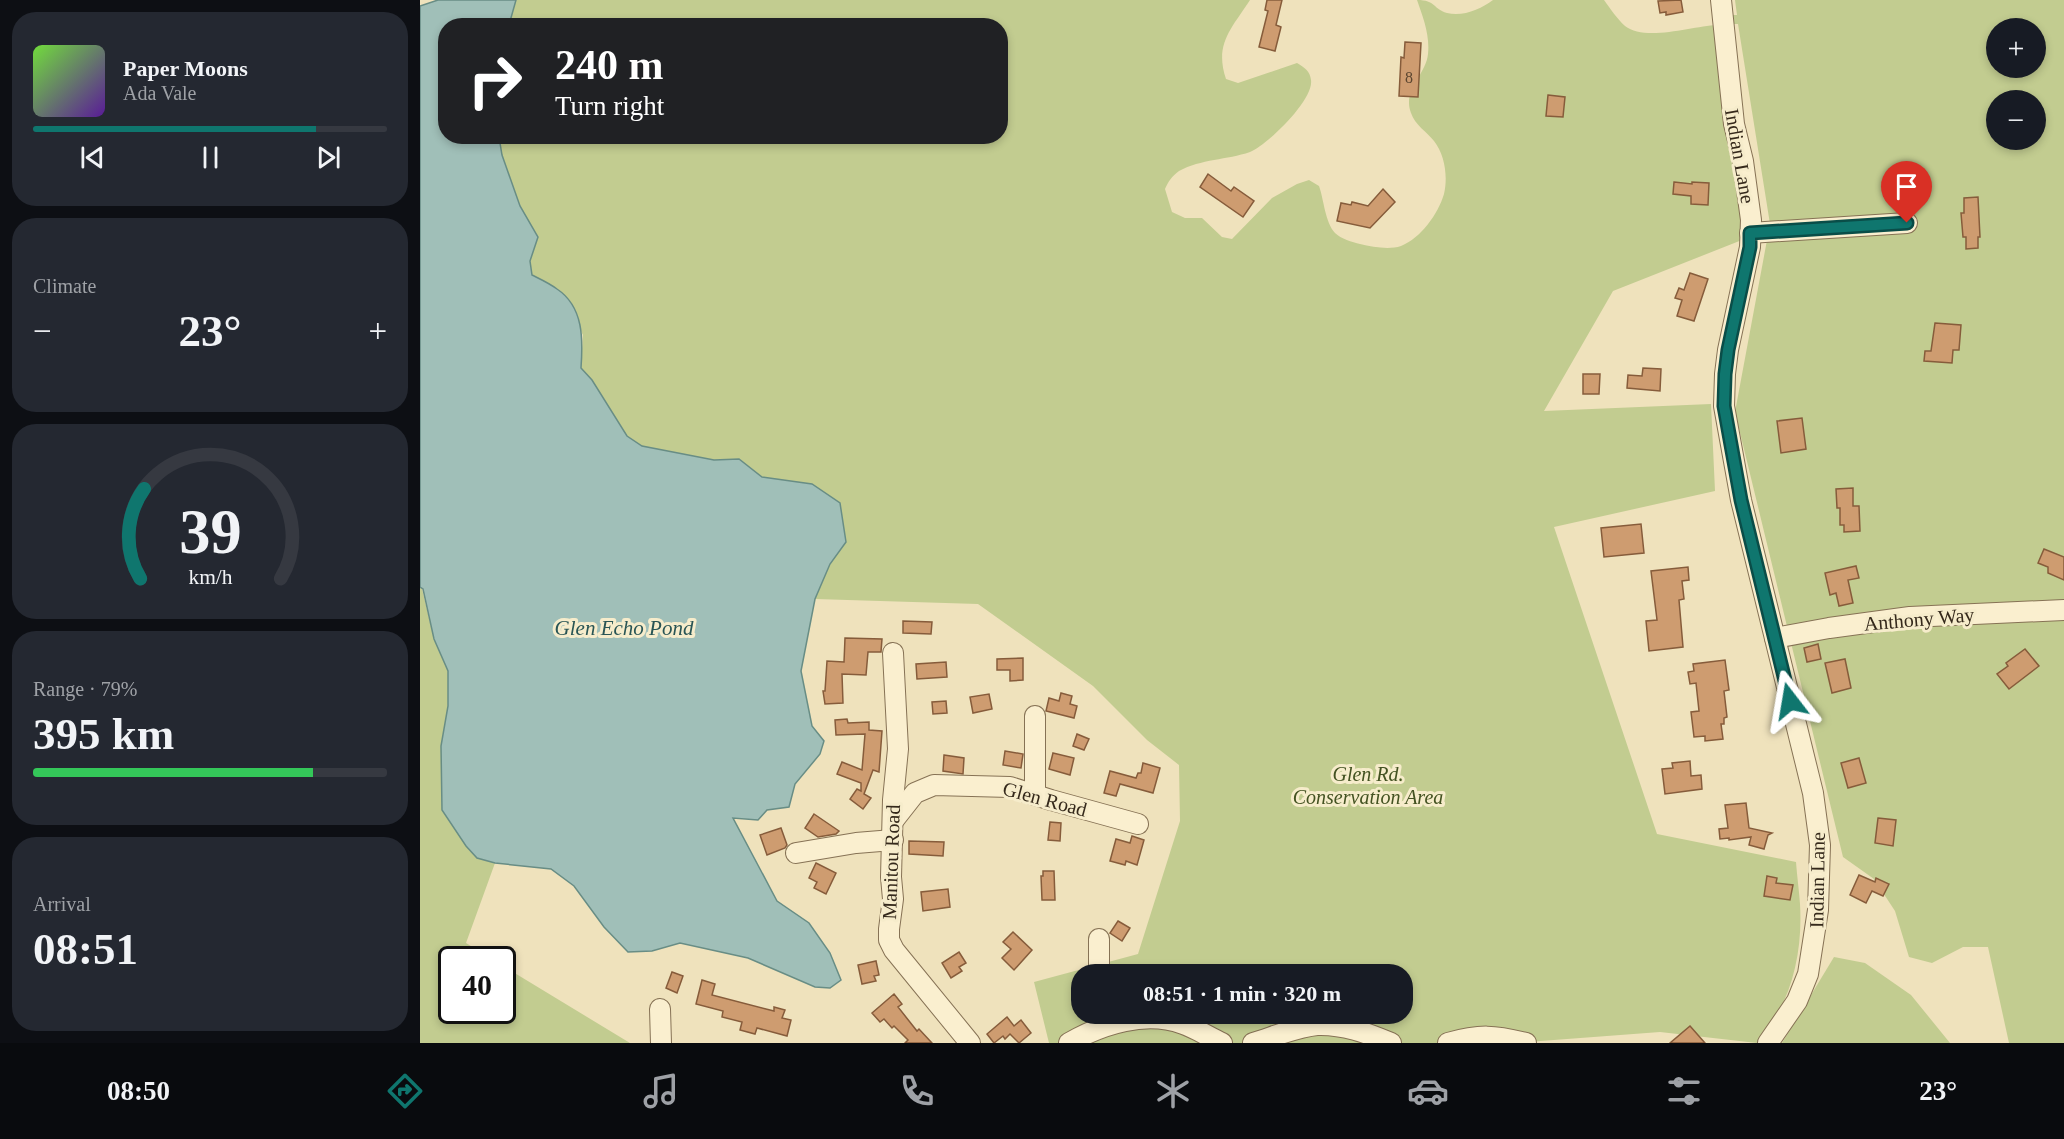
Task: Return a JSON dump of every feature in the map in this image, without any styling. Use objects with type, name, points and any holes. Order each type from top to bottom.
[{"type":"street","name":"Indian Lane","points":[[1720,0],[1734,124],[1749,193],[1750,233],[1750,247],[1728,350],[1724,399],[1741,500],[1816,808],[1821,856],[1815,936],[1808,974],[1794,1008],[1768,1043]]},
{"type":"street","points":[[1750,233],[1907,223]]},
{"type":"street","name":"Anthony Way","points":[[1774,638],[1910,617],[2064,610]]},
{"type":"street","name":"Manitou Road","points":[[893,653],[898,749],[893,800],[891,877],[893,899],[889,940],[894,950],[970,1043]]},
{"type":"street","points":[[1035,716],[1035,795]]},
{"type":"street","name":"Glen Road","points":[[893,830],[915,793],[934,785],[1010,787],[1138,824]]},
{"type":"street","points":[[796,853],[856,843],[893,830]]},
{"type":"street","points":[[1099,939],[1099,964]]},
{"type":"street","points":[[660,1009],[661,1043]]},
{"type":"street","points":[[1070,1043],[1100,1024]]},
{"type":"street","points":[[1183,1024],[1222,1043]]},
{"type":"street","points":[[1253,1043],[1316,1025],[1355,1029],[1390,1043]]},
{"type":"street","points":[[1448,1043],[1470,1037],[1491,1035],[1526,1043]]},
{"type":"green space","name":"Glen Rd. Conservation Area","points":[[506,0],[1250,0],[1231,28],[1224,46],[1222,56],[1226,79],[1238,83],[1297,63],[1310,74],[1310,89],[1298,110],[1258,148],[1241,155],[1187,167],[1170,179],[1165,189],[1172,212],[1185,218],[1202,218],[1222,237],[1232,239],[1272,198],[1309,180],[1319,186],[1327,217],[1335,233],[1343,239],[1386,248],[1401,246],[1422,231],[1438,209],[1445,187],[1445,166],[1441,153],[1434,141],[1415,121],[1409,105],[1412,90],[1428,54],[1427,33],[1417,0],[1428,1],[1447,13],[1459,14],[1493,0],[1604,0],[1622,23],[1634,31],[1657,33],[1717,25],[1747,238],[1613,291],[1544,411],[1711,404],[1715,491],[1554,527],[1657,834],[1796,862],[1800,904],[1797,960],[1786,996],[1769,1028],[1757,1043],[1660,1032],[1513,1043],[1049,1043],[1034,982],[1071,972],[1071,1024],[1413,1024],[1413,964],[1101,964],[1138,954],[1180,821],[1179,765],[1147,740],[1093,686],[978,604],[815,599],[830,564],[846,542],[812,484],[762,477],[739,459],[714,460],[642,446],[627,436],[592,380],[581,368],[583,335],[559,290],[531,275],[530,261],[538,237],[520,206],[500,144],[1008,144],[1008,18],[504,18]]},
{"type":"green space","points":[[1735,0],[2064,0],[2064,1043],[2009,1043],[1988,947],[1963,947],[1932,963],[1909,957],[1895,911],[1874,879],[1843,857],[1735,412],[1770,224],[1738,24],[1731,24],[1728,15],[1737,15]]},
{"type":"green space","points":[[420,587],[434,639],[448,671],[448,706],[441,746],[477,858],[495,863],[466,943],[471,946],[438,946],[438,1024],[516,1024],[516,974],[630,1043],[420,1043]]},
{"type":"green space","points":[[1834,957],[1865,963],[1911,995],[1950,1043],[1782,1043]]},
{"type":"water","name":"Glen Echo Pond","points":[[438,0],[516,0],[511,18],[438,18],[438,144],[500,144],[520,206],[538,237],[530,261],[532,275],[557,289],[572,305],[580,325],[581,368],[592,380],[627,436],[642,446],[714,460],[739,459],[762,477],[812,484],[840,503],[846,542],[830,564],[815,599],[801,671],[812,726],[824,741],[820,754],[795,784],[789,807],[767,810],[758,820],[733,818],[777,901],[809,923],[830,953],[841,980],[830,988],[815,987],[748,958],[680,943],[652,951],[628,952],[604,927],[574,886],[551,869],[495,863],[477,858],[466,846],[442,810],[441,746],[448,706],[448,671],[434,639],[423,589],[420,587],[420,6]]},
{"type":"building","points":[[1267,0],[1282,0],[1276,25],[1281,27],[1275,51],[1259,47],[1268,11],[1265,10]]},
{"type":"building","points":[[1681,0],[1683,12],[1666,15],[1666,12],[1660,13],[1658,1]]},
{"type":"building","points":[[1405,42],[1421,43],[1418,97],[1399,96],[1401,57],[1404,58]]},
{"type":"building","points":[[1548,95],[1565,97],[1563,117],[1546,116]]},
{"type":"building","points":[[1208,174],[1231,191],[1234,187],[1254,201],[1243,217],[1200,187]]},
{"type":"building","points":[[1674,182],[1709,183],[1708,205],[1691,204],[1691,196],[1673,194]]},
{"type":"building","points":[[1383,189],[1395,202],[1370,228],[1337,221],[1341,203],[1351,205],[1352,202],[1368,206]]},
{"type":"building","points":[[1978,197],[1980,237],[1978,237],[1978,248],[1966,249],[1961,213],[1964,213],[1964,198]]},
{"type":"building","points":[[1690,273],[1708,279],[1694,321],[1677,316],[1682,300],[1675,298],[1679,288],[1684,290]]},
{"type":"building","points":[[1935,323],[1961,325],[1959,350],[1953,350],[1952,363],[1924,361],[1925,351],[1931,351]]},
{"type":"building","points":[[1643,368],[1661,369],[1660,391],[1627,388],[1628,375],[1642,376]]},
{"type":"building","points":[[1583,374],[1600,374],[1599,394],[1583,394]]},
{"type":"building","points":[[1802,418],[1806,449],[1781,453],[1777,421]]},
{"type":"building","points":[[1853,488],[1853,506],[1859,506],[1860,531],[1844,532],[1844,525],[1840,525],[1840,508],[1837,508],[1836,489]]},
{"type":"building","points":[[1641,524],[1644,553],[1604,557],[1601,528]]},
{"type":"building","points":[[2044,549],[2064,557],[2064,580],[2048,573],[2048,567],[2038,563]]},
{"type":"building","points":[[1856,566],[1859,578],[1848,580],[1853,603],[1839,606],[1836,593],[1830,595],[1825,573]]},
{"type":"building","points":[[1688,567],[1689,580],[1682,581],[1684,599],[1679,600],[1683,647],[1649,651],[1646,621],[1657,620],[1651,571]]},
{"type":"building","points":[[903,621],[932,622],[931,634],[903,633]]},
{"type":"building","points":[[845,638],[882,639],[881,652],[868,652],[866,675],[842,674],[843,703],[825,704],[823,691],[825,691],[827,661],[844,662]]},
{"type":"building","points":[[1818,644],[1821,659],[1807,662],[1804,648]]},
{"type":"building","points":[[2025,649],[2039,666],[2009,689],[1997,674],[2008,666],[2006,663]]},
{"type":"building","points":[[1023,658],[1023,680],[1010,681],[1010,670],[997,670],[997,659]]},
{"type":"building","points":[[1845,659],[1851,688],[1832,693],[1825,663]]},
{"type":"building","points":[[1725,660],[1729,690],[1724,691],[1727,717],[1724,718],[1724,724],[1721,724],[1723,739],[1705,741],[1705,736],[1694,737],[1691,712],[1699,711],[1696,683],[1690,684],[1688,672],[1694,671],[1693,664]]},
{"type":"building","points":[[946,662],[947,677],[917,679],[916,664]]},
{"type":"building","points":[[1061,693],[1072,696],[1070,704],[1077,706],[1074,718],[1046,711],[1049,698],[1059,701]]},
{"type":"building","points":[[989,694],[992,709],[973,713],[970,697]]},
{"type":"building","points":[[946,701],[947,713],[933,714],[932,702]]},
{"type":"building","points":[[847,719],[848,723],[869,722],[869,730],[882,731],[879,772],[873,770],[864,794],[871,798],[863,809],[850,799],[857,789],[861,791],[861,783],[837,774],[842,762],[862,770],[865,734],[836,735],[835,720]]},
{"type":"building","points":[[1077,734],[1089,739],[1084,750],[1073,746]]},
{"type":"building","points":[[1005,751],[1023,754],[1021,768],[1003,765]]},
{"type":"building","points":[[1053,753],[1074,758],[1070,775],[1049,769]]},
{"type":"building","points":[[944,755],[964,758],[963,774],[943,771]]},
{"type":"building","points":[[1859,758],[1866,783],[1848,788],[1841,763]]},
{"type":"building","points":[[1690,761],[1691,776],[1701,775],[1702,789],[1665,794],[1662,769],[1673,768],[1672,763]]},
{"type":"building","points":[[1143,763],[1160,768],[1153,793],[1120,784],[1116,796],[1104,793],[1110,771],[1136,778],[1138,773],[1141,773]]},
{"type":"building","points":[[1746,803],[1749,828],[1772,833],[1768,835],[1764,849],[1749,845],[1751,837],[1720,839],[1719,829],[1728,828],[1725,805]]},
{"type":"building","points":[[814,814],[839,831],[836,834],[818,837],[805,828]]},
{"type":"building","points":[[1878,818],[1896,820],[1893,846],[1875,843]]},
{"type":"building","points":[[1050,822],[1061,823],[1060,841],[1048,840]]},
{"type":"building","points":[[781,828],[787,845],[767,855],[760,835]]},
{"type":"building","points":[[1132,836],[1144,840],[1137,865],[1126,861],[1125,865],[1110,861],[1116,839],[1130,843]]},
{"type":"building","points":[[909,841],[944,842],[943,856],[909,854]]},
{"type":"building","points":[[816,863],[836,873],[826,894],[814,888],[817,882],[809,878]]},
{"type":"building","points":[[1043,871],[1054,871],[1055,900],[1042,900],[1041,876],[1043,876]]},
{"type":"building","points":[[1859,875],[1875,882],[1876,878],[1889,884],[1883,896],[1872,891],[1866,903],[1850,895]]},
{"type":"building","points":[[1767,876],[1777,878],[1776,883],[1793,885],[1790,900],[1764,896]]},
{"type":"building","points":[[948,889],[950,907],[923,911],[921,892]]},
{"type":"building","points":[[1118,921],[1130,928],[1122,941],[1110,933]]},
{"type":"building","points":[[1013,932],[1032,950],[1014,970],[1002,958],[1011,949],[1003,942]]},
{"type":"building","points":[[959,952],[966,963],[959,967],[962,971],[951,978],[942,963]]},
{"type":"building","points":[[876,961],[879,975],[874,976],[876,981],[862,984],[858,965]]},
{"type":"building","points":[[672,972],[683,976],[677,993],[666,988]]},
{"type":"building","points":[[702,980],[715,984],[712,995],[774,1011],[774,1007],[785,1010],[782,1018],[791,1020],[787,1036],[757,1028],[755,1034],[740,1030],[742,1022],[722,1017],[723,1011],[696,1004]]},
{"type":"building","points":[[894,994],[902,1004],[898,1007],[917,1031],[919,1029],[932,1043],[905,1043],[908,1040],[894,1026],[892,1028],[884,1019],[880,1022],[872,1013]]},
{"type":"building","points":[[1007,1017],[1014,1026],[1021,1020],[1031,1033],[1019,1043],[1010,1034],[1005,1039],[1003,1036],[994,1043],[987,1034]]},
{"type":"building","points":[[1690,1026],[1705,1043],[1670,1043]]},
{"type":"route","points":[[1790,701],[1741,500],[1724,406],[1728,350],[1750,247],[1750,233],[1907,223]]}]
